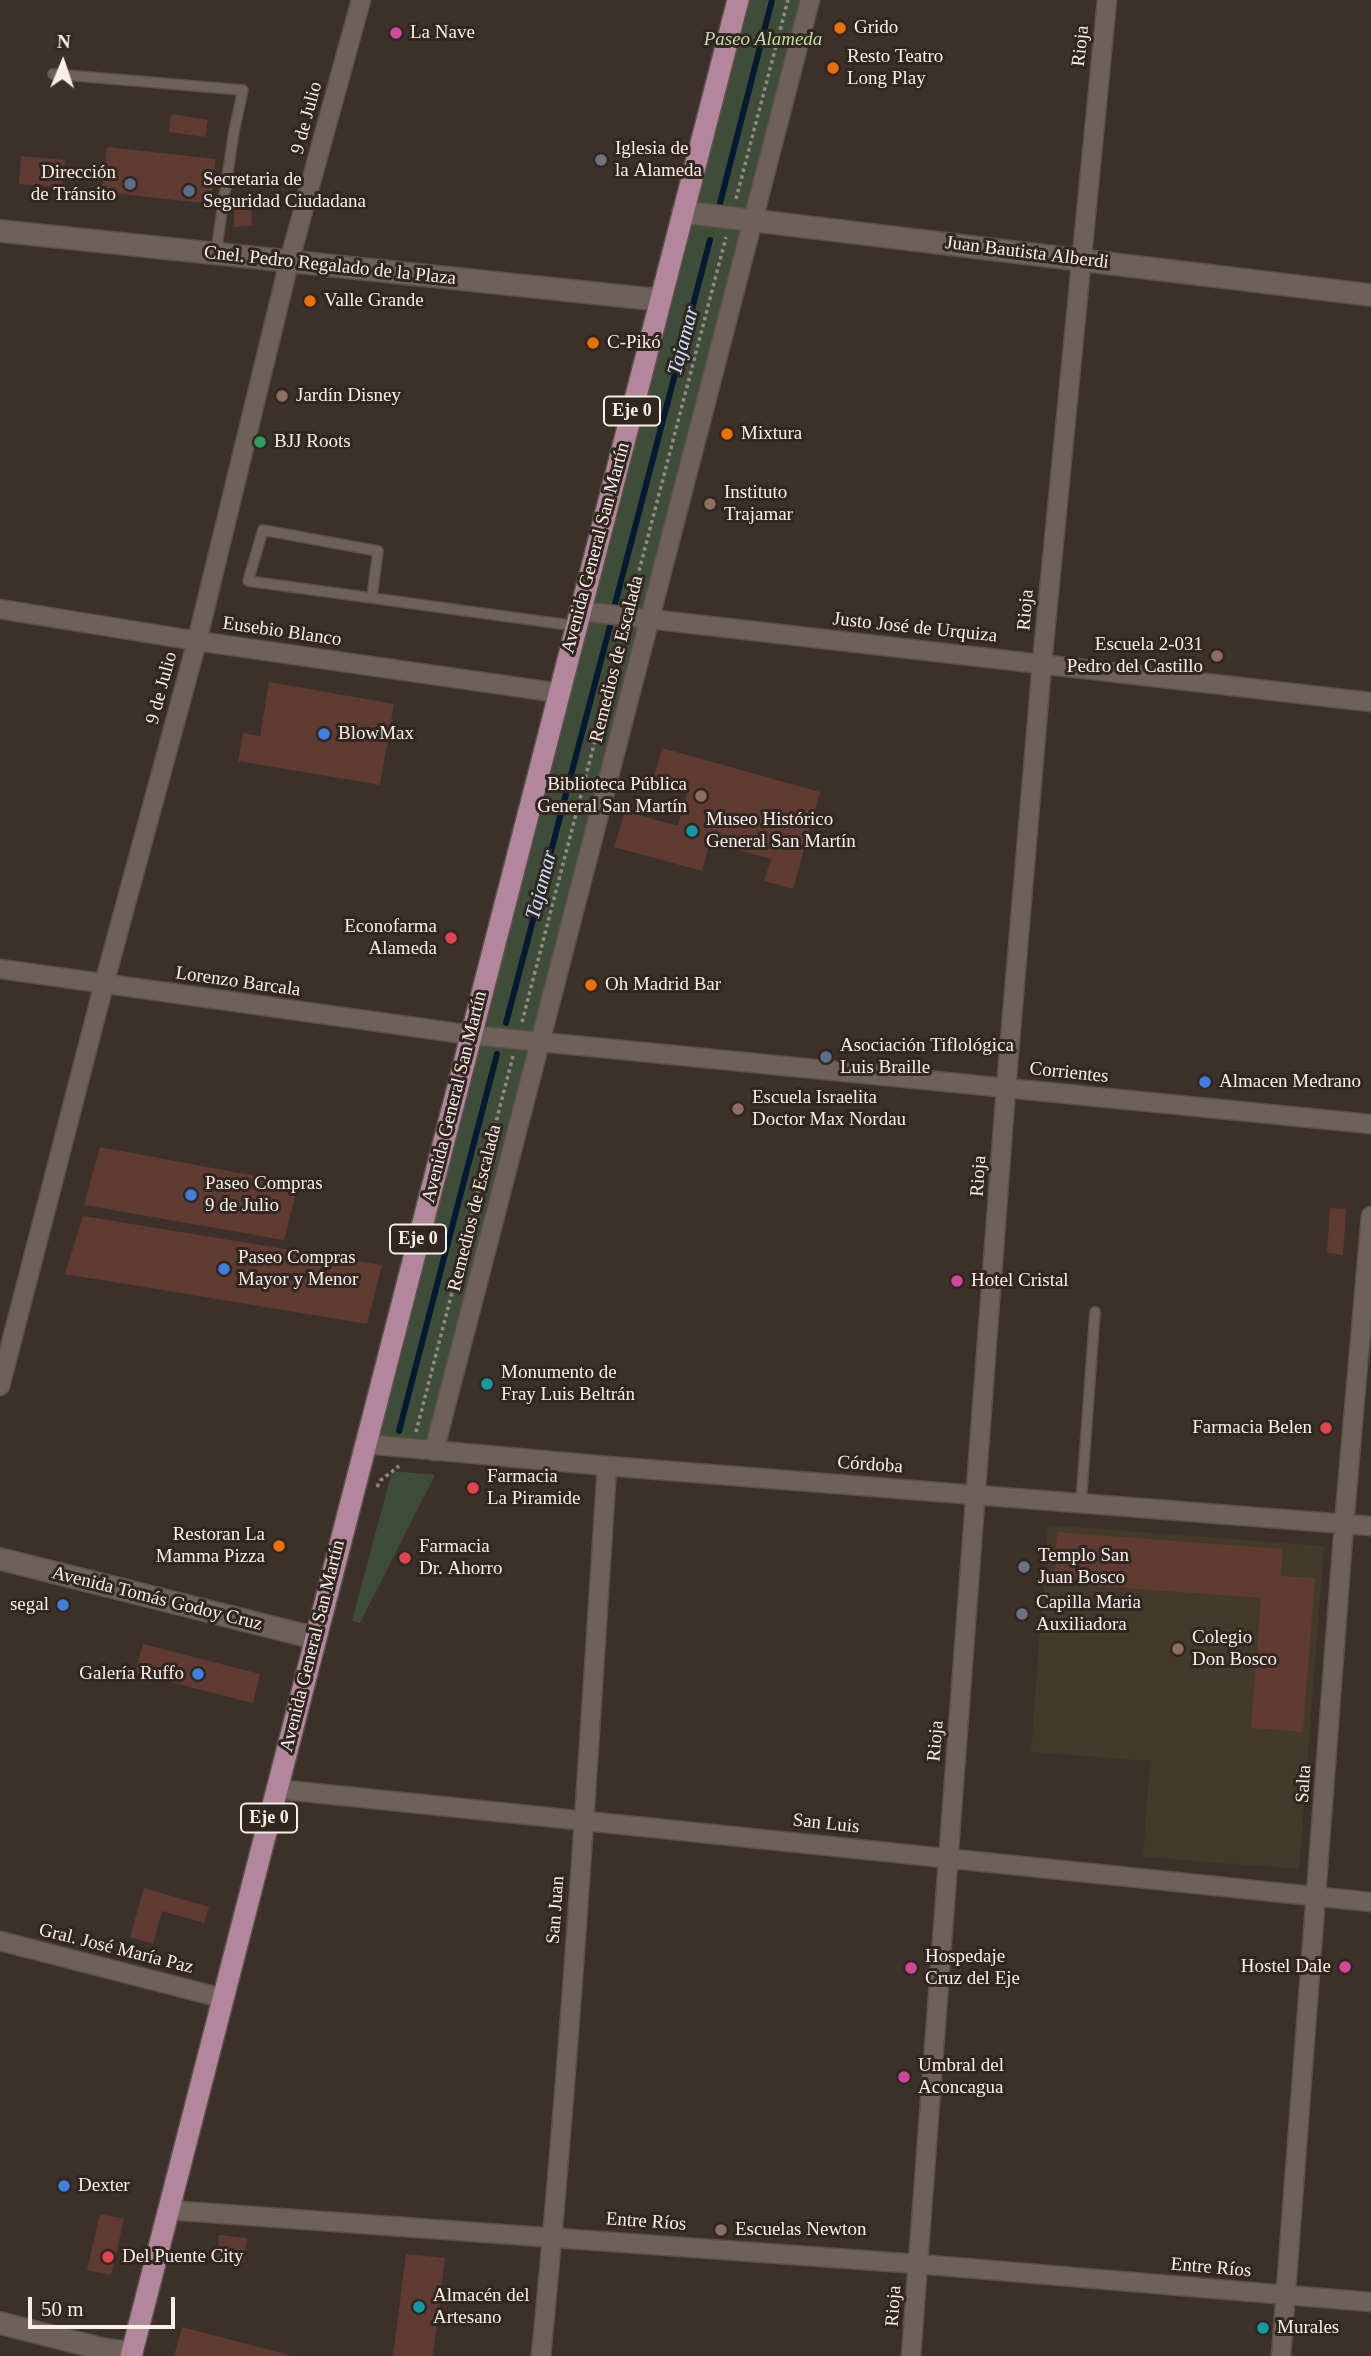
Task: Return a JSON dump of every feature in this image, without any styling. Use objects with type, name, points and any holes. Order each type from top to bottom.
[{"type":"main road","name":"Avenida General San Martín","points":[[131,2355],[738,0]]},
{"type":"street","name":"9 de Julio","points":[[0,1386],[104,984],[197,642],[289,262],[361,0]]},
{"type":"street","name":"Remedios de Escalada","points":[[434,1451],[649,619],[741,219],[810,0]]},
{"type":"street","name":"Rioja","points":[[911,2356],[1006,1088],[1042,663],[1107,0]]},
{"type":"street","name":"Juan Bautista Alberdi","points":[[683,212],[1371,295]]},
{"type":"street","name":"Cnel. Pedro Regalado de la Plaza","points":[[0,231],[660,300]]},
{"type":"street","name":"Eusebio Blanco","points":[[0,609],[197,642],[559,693]]},
{"type":"street","name":"Justo José de Urquiza","points":[[578,618],[649,619],[1371,702]]},
{"type":"street","name":"Lorenzo Barcala","points":[[0,969],[471,1035]]},
{"type":"street","name":"Corrientes","points":[[471,1035],[1371,1124]]},
{"type":"street","name":"Salta","points":[[1281,2356],[1344,1524],[1371,1216]]},
{"type":"street","name":"Córdoba","points":[[365,1444],[607,1466],[1371,1526]]},
{"type":"street","name":"San Juan","points":[[541,2356],[553,2236],[584,1821],[607,1466]]},
{"type":"street","name":"Avenida Tomás Godoy Cruz","points":[[0,1559],[315,1638]]},
{"type":"street","name":"San Luis","points":[[276,1789],[1371,1902]]},
{"type":"street","name":"Gral. José María Paz","points":[[0,1941],[222,1998]]},
{"type":"street","name":"Entre Ríos","points":[[168,2210],[553,2236],[1371,2302]]},
{"type":"street","points":[[0,2323],[131,2355]]},
{"type":"lane","points":[[53,74],[243,90],[234,131],[216,254]]},
{"type":"lane","points":[[372,597],[378,551],[262,530],[248,580],[372,597],[578,618]]},
{"type":"lane","points":[[1081,1503],[1095,1312]]},
{"type":"path","points":[[411,1448],[628,617],[741,219],[788,0]]},
{"type":"shaded area","name":"Colegio Don Bosco","points":[[1048,1525],[1324,1546],[1299,1869],[1143,1857],[1150,1761],[1031,1752]]},
{"type":"green space","name":"Paseo Alameda","points":[[738,0],[810,0],[434,1451],[365,1444]]},
{"type":"green space","points":[[392,1471],[435,1475],[360,1623],[352,1621]]},
{"type":"building","points":[[171,114],[208,120],[205,137],[169,132]]},
{"type":"building","points":[[107,147],[216,159],[211,204],[102,192]]},
{"type":"building","points":[[21,156],[65,160],[62,188],[19,184]]},
{"type":"building","points":[[251,207],[252,226],[234,227],[234,208]]},
{"type":"building","name":"BlowMax","points":[[269,682],[394,704],[380,785],[238,761],[243,733],[260,736]]},
{"type":"building","points":[[662,748],[820,792],[793,889],[764,881],[771,859],[710,842],[702,871],[614,847],[625,811],[678,826],[688,789],[653,780]]},
{"type":"building","name":"Paseo Compras 9 de Julio","points":[[100,1147],[298,1184],[284,1240],[84,1205]]},
{"type":"building","points":[[1330,1208],[1346,1209],[1343,1255],[1327,1253]]},
{"type":"building","name":"Paseo Compras Mayor y Menor","points":[[83,1216],[382,1265],[367,1324],[65,1274]]},
{"type":"building","points":[[1057,1532],[1283,1549],[1281,1576],[1315,1578],[1303,1732],[1251,1728],[1261,1598],[1054,1583]]},
{"type":"building","name":"Galería Ruffo","points":[[143,1644],[260,1674],[253,1703],[135,1673]]},
{"type":"building","points":[[144,1888],[209,1907],[204,1923],[162,1911],[153,1944],[130,1937]]},
{"type":"building","points":[[100,2214],[124,2219],[111,2275],[87,2270]]},
{"type":"building","points":[[219,2235],[247,2238],[244,2263],[217,2260]]},
{"type":"building","name":"Almacén del Artesano","points":[[406,2254],[445,2258],[433,2356],[393,2356]]},
{"type":"building","points":[[182,2327],[289,2355],[289,2356],[174,2356]]},
{"type":"waterway","name":"Tajamar","points":[[718,211],[772,0]]},
{"type":"waterway","name":"Tajamar","points":[[615,604],[710,240]]},
{"type":"waterway","name":"Tajamar","points":[[506,1023],[610,626]]},
{"type":"waterway","name":"Tajamar","points":[[399,1431],[497,1054]]},
{"type":"place","name":"Grido","points":[[840,28]]},
{"type":"place","name":"La Nave","points":[[396,33]]},
{"type":"place","name":"Resto Teatro Long Play","points":[[833,68]]},
{"type":"place","name":"Iglesia de la Alameda","points":[[601,160]]},
{"type":"place","name":"Dirección de Tránsito","points":[[130,184]]},
{"type":"place","name":"Secretaria de Seguridad Ciudadana","points":[[189,191]]},
{"type":"place","name":"Valle Grande","points":[[310,301]]},
{"type":"place","name":"C-Pikó","points":[[593,343]]},
{"type":"place","name":"Jardín Disney","points":[[282,396]]},
{"type":"place","name":"Mixtura","points":[[727,434]]},
{"type":"place","name":"BJJ Roots","points":[[260,442]]},
{"type":"place","name":"Instituto Trajamar","points":[[710,504]]},
{"type":"place","name":"Escuela 2-031 Pedro del Castillo","points":[[1217,656]]},
{"type":"place","name":"BlowMax","points":[[324,734]]},
{"type":"place","name":"Biblioteca Pública General San Martín","points":[[701,796]]},
{"type":"place","name":"Museo Histórico General San Martín","points":[[692,831]]},
{"type":"place","name":"Econofarma Alameda","points":[[451,938]]},
{"type":"place","name":"Oh Madrid Bar","points":[[591,985]]},
{"type":"place","name":"Asociación Tiflológica Luis Braille","points":[[826,1057]]},
{"type":"place","name":"Almacen Medrano","points":[[1205,1082]]},
{"type":"place","name":"Escuela Israelita Doctor Max Nordau","points":[[738,1109]]},
{"type":"place","name":"Paseo Compras 9 de Julio","points":[[191,1195]]},
{"type":"place","name":"Paseo Compras Mayor y Menor","points":[[224,1269]]},
{"type":"place","name":"Hotel Cristal","points":[[957,1281]]},
{"type":"place","name":"Monumento de Fray Luis Beltrán","points":[[487,1384]]},
{"type":"place","name":"Farmacia Belen","points":[[1326,1428]]},
{"type":"place","name":"Farmacia La Piramide","points":[[473,1488]]},
{"type":"place","name":"Restoran La Mamma Pizza","points":[[279,1546]]},
{"type":"place","name":"Farmacia Dr. Ahorro","points":[[405,1558]]},
{"type":"place","name":"Templo San Juan Bosco","points":[[1024,1567]]},
{"type":"place","name":"segal","points":[[63,1605]]},
{"type":"place","name":"Capilla Maria Auxiliadora","points":[[1022,1614]]},
{"type":"place","name":"Colegio Don Bosco","points":[[1178,1649]]},
{"type":"place","name":"Galería Ruffo","points":[[198,1674]]},
{"type":"place","name":"Hostel Dale","points":[[1345,1967]]},
{"type":"place","name":"Hospedaje Cruz del Eje","points":[[911,1968]]},
{"type":"place","name":"Umbral del Aconcagua","points":[[904,2077]]},
{"type":"place","name":"Dexter","points":[[64,2186]]},
{"type":"place","name":"Escuelas Newton","points":[[721,2230]]},
{"type":"place","name":"Del Puente City","points":[[108,2257]]},
{"type":"place","name":"Almacén del Artesano","points":[[419,2307]]},
{"type":"place","name":"Murales","points":[[1263,2328]]}]
